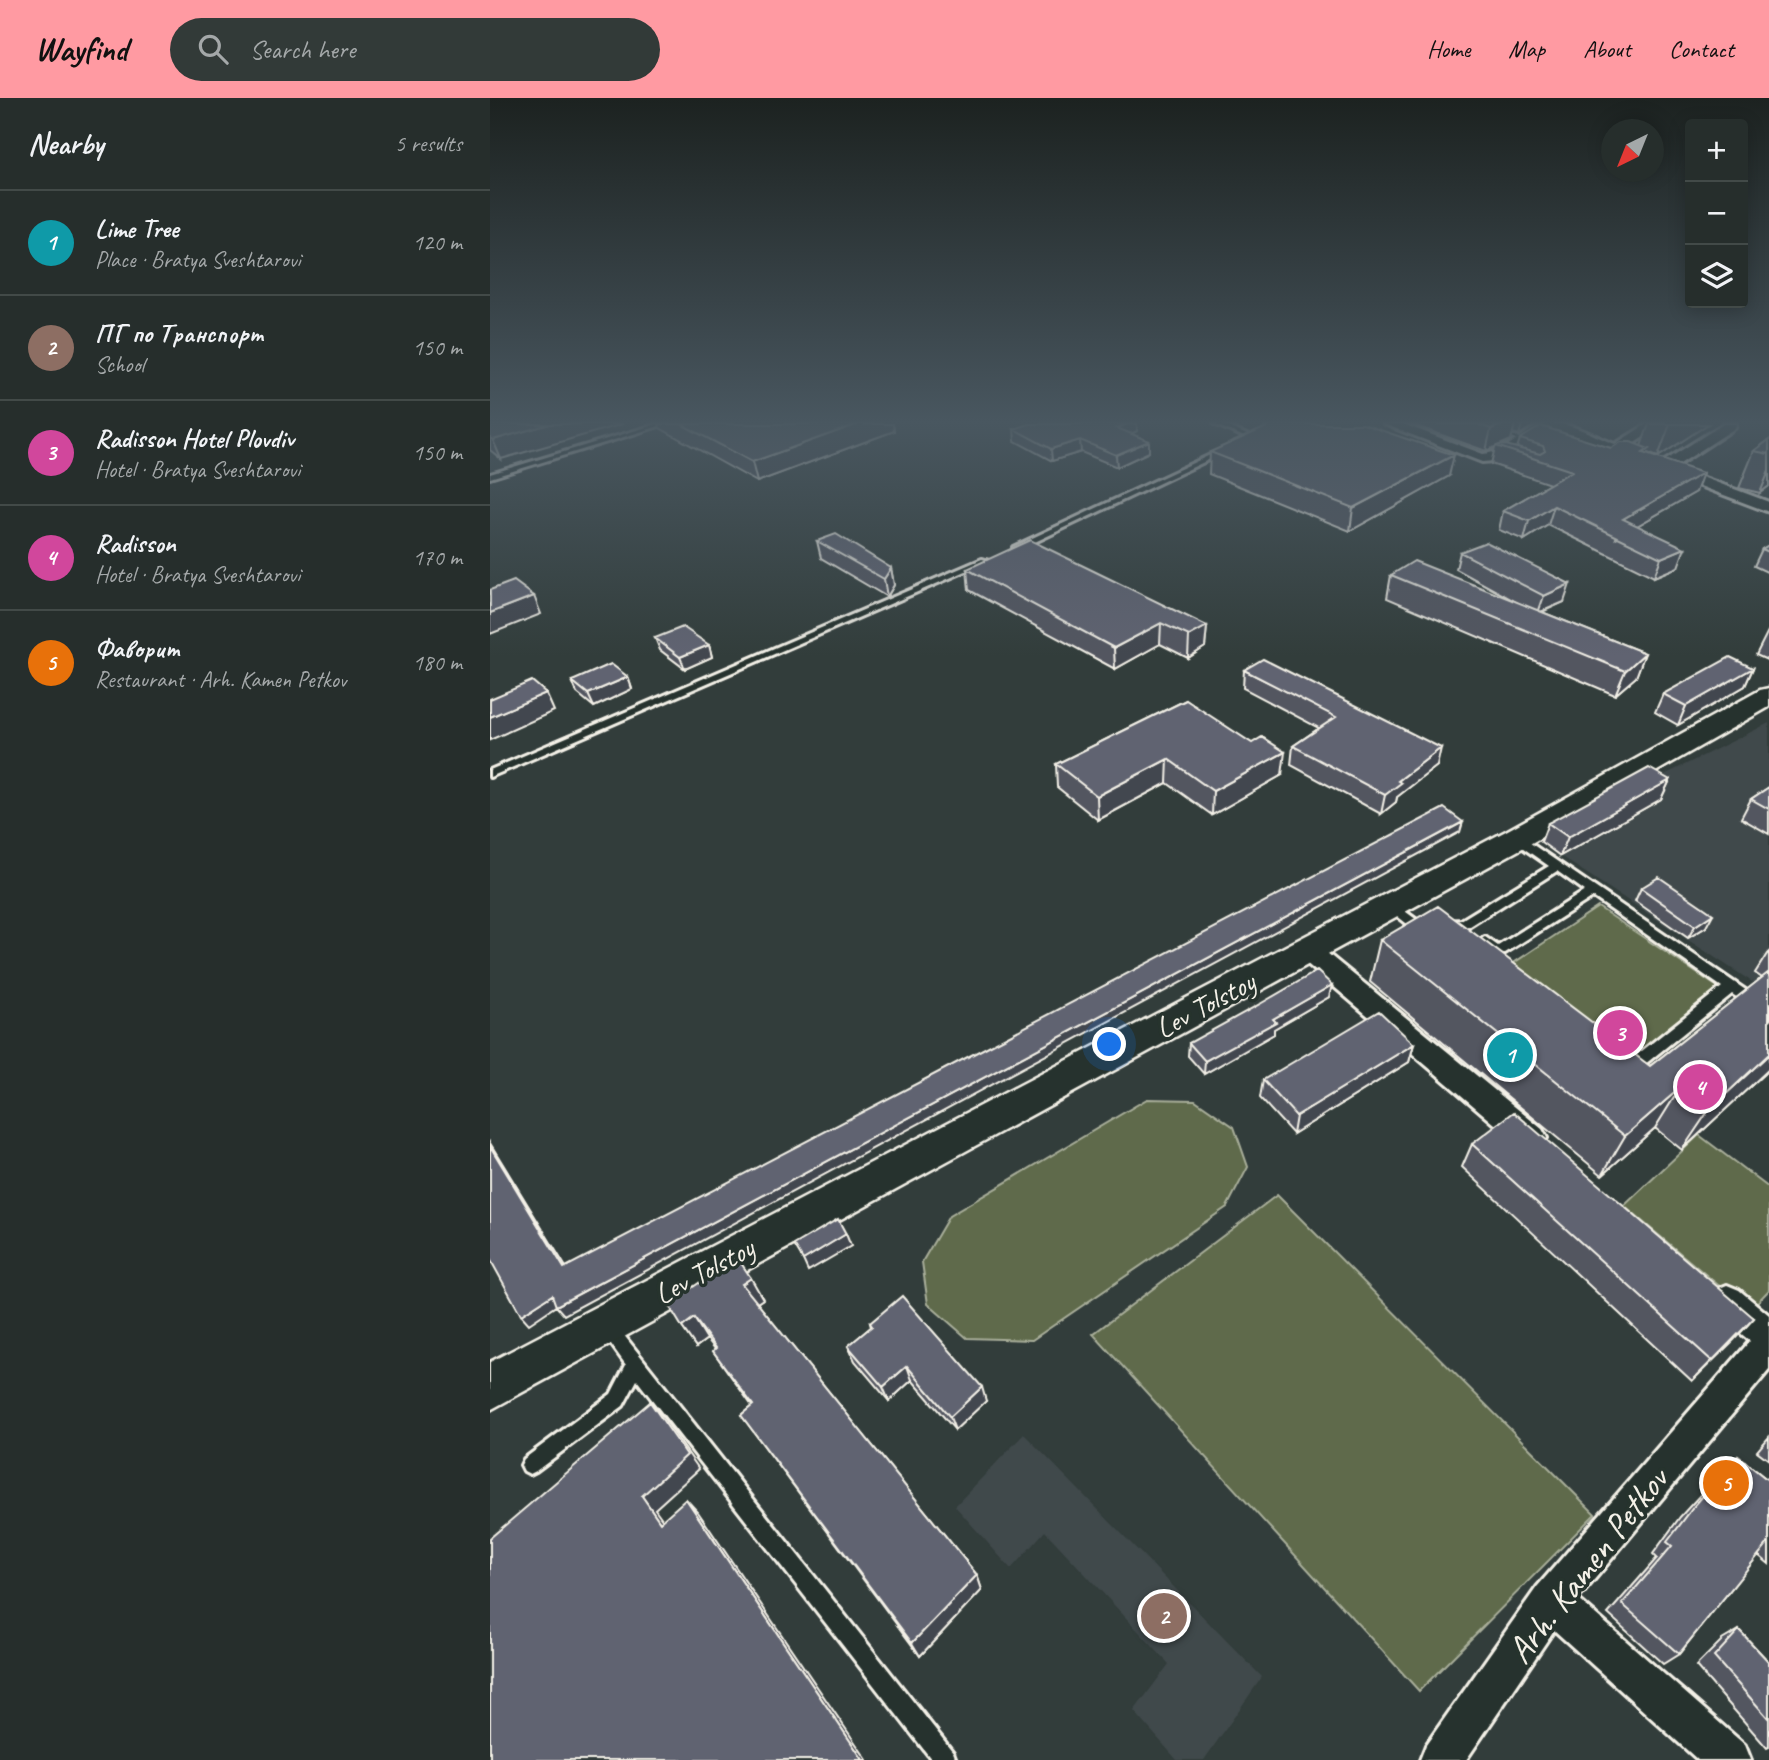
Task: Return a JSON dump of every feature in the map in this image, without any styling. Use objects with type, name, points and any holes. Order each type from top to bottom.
[{"type":"street","name":"Lev Tolstoy","points":[[490,1387],[1517,838],[1769,696]]},
{"type":"street","points":[[1307,950],[1556,1158]]},
{"type":"street","points":[[1705,1283],[1769,1336]]},
{"type":"street","name":"Arh. Kamen Petkov","points":[[1441,1760],[1551,1601],[1769,1344]]},
{"type":"street","points":[[1551,1601],[1730,1760]]},
{"type":"lane","points":[[1012,549],[1114,502]]},
{"type":"lane","points":[[490,774],[1000,555]]},
{"type":"lane","points":[[1517,838],[1769,1013]]},
{"type":"lane","points":[[1463,925],[1557,866]]},
{"type":"lane","points":[[1391,905],[1428,934],[1433,922],[1463,925],[1499,952],[1593,891]]},
{"type":"lane","points":[[1612,1062],[1634,1065],[1731,987]]},
{"type":"lane","points":[[605,1324],[945,1760]]},
{"type":"lane","points":[[530,1465],[617,1400],[636,1364]]},
{"type":"shaded area","points":[[1769,723],[1769,993],[1560,856],[1661,800],[1640,787]]},
{"type":"shaded area","points":[[1024,1434],[1262,1677],[1204,1760],[1177,1760],[1134,1711],[1169,1664],[1045,1531],[1011,1569],[955,1506]]},
{"type":"green space","points":[[1598,907],[1725,992],[1634,1065],[1488,980]]},
{"type":"green space","points":[[1147,1099],[1195,1100],[1234,1127],[1248,1167],[1227,1207],[1032,1340],[967,1338],[928,1304],[922,1262],[949,1216]]},
{"type":"green space","points":[[1699,1135],[1769,1188],[1769,1290],[1749,1311],[1624,1206]]},
{"type":"green space","points":[[1277,1195],[1595,1514],[1419,1691],[1093,1334]]},
{"type":"building","points":[[1337,502],[1365,502],[1353,508]]},
{"type":"building","points":[[1519,502],[1653,502],[1623,519],[1685,548],[1661,558],[1554,506],[1529,521],[1503,511]]},
{"type":"building","points":[[836,534],[891,568],[884,579],[817,541]]},
{"type":"building","points":[[1030,540],[1207,626],[1189,636],[1161,623],[1114,648],[967,569]]},
{"type":"building","points":[[1486,542],[1570,584],[1544,596],[1460,552]]},
{"type":"building","points":[[1414,561],[1645,653],[1625,671],[1391,575]]},
{"type":"building","points":[[514,581],[534,596],[490,613],[490,590]]},
{"type":"building","points":[[683,627],[709,645],[680,657],[655,638]]},
{"type":"building","points":[[1730,657],[1753,668],[1686,706],[1663,694]]},
{"type":"building","points":[[1263,659],[1441,748],[1398,781],[1401,783],[1385,795],[1293,746],[1336,717],[1244,670]]},
{"type":"building","points":[[611,664],[628,677],[588,694],[572,681]]},
{"type":"building","points":[[532,681],[546,693],[490,717],[490,699]]},
{"type":"building","points":[[1186,700],[1252,743],[1262,737],[1285,752],[1213,791],[1168,759],[1097,796],[1056,764]]},
{"type":"building","points":[[1649,768],[1670,780],[1568,837],[1548,823]]},
{"type":"building","points":[[1769,787],[1769,809],[1751,799]]},
{"type":"building","points":[[1444,808],[1463,822],[556,1306],[552,1295],[521,1315],[490,1259],[490,1146],[564,1268]]},
{"type":"building","points":[[1659,877],[1713,914],[1695,926],[1641,888]]},
{"type":"building","points":[[1438,906],[1650,1066],[1769,972],[1769,1054],[1709,1110],[1680,1088],[1625,1136],[1380,940]]},
{"type":"building","points":[[1317,971],[1332,985],[1273,1019],[1276,1022],[1205,1061],[1189,1043],[1260,1004]]},
{"type":"building","points":[[1379,1011],[1414,1044],[1296,1116],[1263,1080]]},
{"type":"building","points":[[1514,1112],[1754,1318],[1712,1361],[1472,1144]]},
{"type":"building","points":[[838,1219],[846,1234],[803,1260],[794,1245]]},
{"type":"building","points":[[737,1257],[751,1278],[742,1284],[977,1575],[912,1643],[741,1415],[753,1405],[713,1351],[716,1348],[694,1318],[682,1327],[668,1304]]},
{"type":"building","points":[[902,1296],[982,1387],[950,1417],[907,1366],[883,1387],[848,1346]]},
{"type":"building","points":[[650,1402],[687,1455],[642,1496],[660,1522],[686,1499],[863,1760],[490,1760],[490,1538]]},
{"type":"building","points":[[1738,1456],[1769,1481],[1769,1542],[1679,1654],[1622,1604],[1672,1546],[1667,1542],[1695,1505]]},
{"type":"building","points":[[1739,1630],[1769,1662],[1769,1719],[1714,1657]]},
{"type":"place","name":"Radisson Hotel Plovdiv","points":[[1620,1033]]},
{"type":"place","name":"Lime Tree","points":[[1510,1055]]},
{"type":"place","name":"Radisson","points":[[1700,1087]]},
{"type":"place","name":"Фаворит","points":[[1726,1483]]},
{"type":"place","name":"ПГ по Транспорт","points":[[1164,1616]]}]
